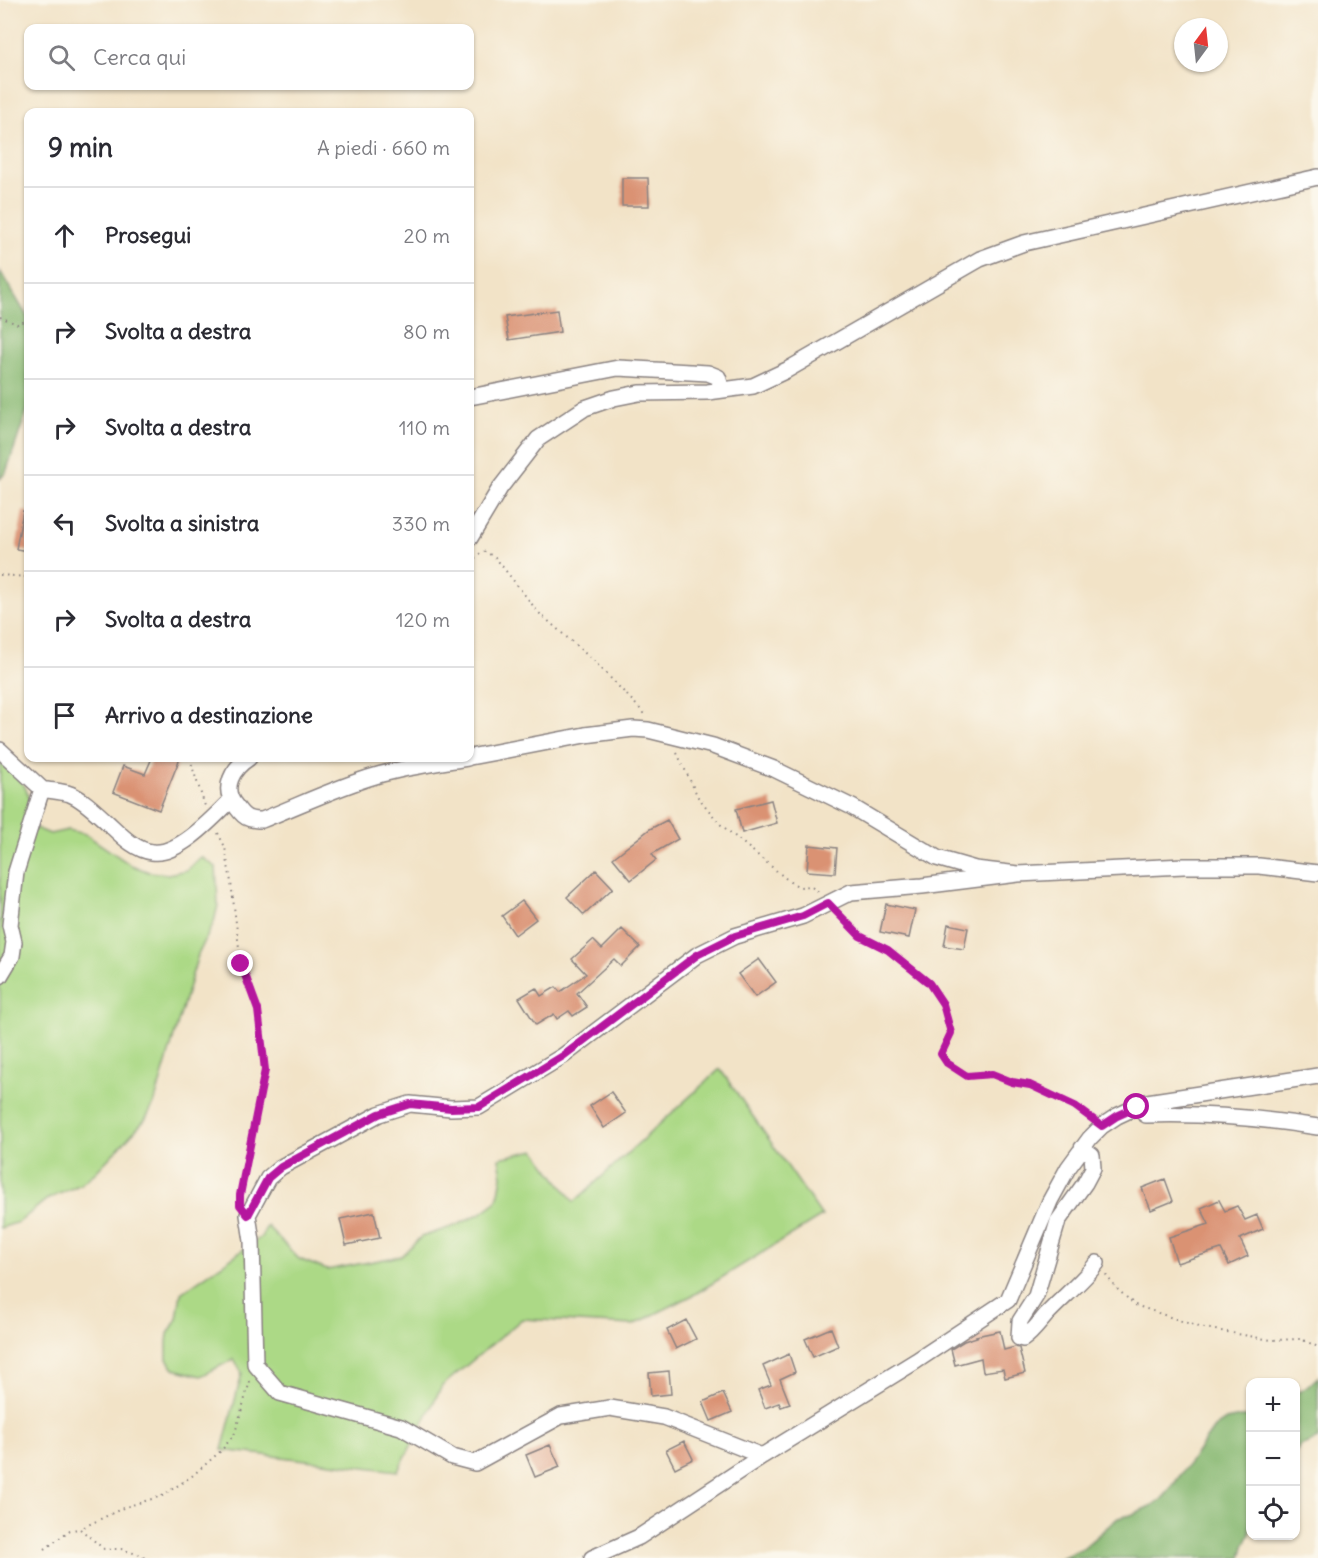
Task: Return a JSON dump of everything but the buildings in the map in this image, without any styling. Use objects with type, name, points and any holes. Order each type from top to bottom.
[{"type":"street","points":[[474,531],[500,488],[538,439],[585,408],[614,398],[639,393],[708,392],[753,386],[787,370],[980,260],[1024,243],[1318,177]]},
{"type":"street","points":[[474,396],[618,368],[708,373],[718,377],[722,390]]},
{"type":"street","points":[[474,756],[585,735],[633,729],[668,735],[713,746],[826,793],[937,858],[975,869],[1018,874]]},
{"type":"street","points":[[0,750],[42,789],[70,794],[91,807],[126,839],[151,852],[173,849],[212,820],[231,800]]},
{"type":"street","points":[[243,762],[233,773],[229,785],[231,800],[248,818],[262,820],[376,775],[440,762]]},
{"type":"street","points":[[0,976],[12,956],[14,942],[10,925],[16,872],[42,789]]},
{"type":"street","points":[[762,1456],[664,1417],[610,1408],[561,1416],[475,1463],[452,1457],[401,1426],[280,1393],[255,1364],[252,1241],[248,1215],[268,1178],[281,1167],[362,1123],[379,1114],[410,1104],[451,1108],[479,1107],[563,1056],[697,955],[735,936],[803,916],[852,892],[1018,874],[1184,866],[1248,866],[1318,873]]},
{"type":"street","points":[[592,1558],[639,1537],[1008,1300],[1050,1201],[1082,1148],[1102,1126],[1117,1116],[1147,1102],[1167,1098],[1318,1076]]},
{"type":"street","points":[[1137,1107],[1146,1115],[1186,1114],[1318,1126]]},
{"type":"street","points":[[1082,1148],[1092,1155],[1093,1168],[1072,1204],[1058,1221],[1036,1296],[1020,1321],[1019,1338],[1023,1339],[1029,1335],[1097,1263]]},
{"type":"path","points":[[0,317],[17,324],[24,321]]},
{"type":"path","points":[[474,559],[483,551],[495,557],[538,612],[595,662],[647,716]]},
{"type":"path","points":[[0,575],[24,577]]},
{"type":"path","points":[[668,735],[698,797],[720,824],[790,882],[800,886],[810,886],[816,890],[860,936],[888,950],[929,983],[943,1004],[951,1033],[941,1054],[947,1063],[967,1076],[992,1074],[1048,1092],[1075,1106],[1102,1126]]},
{"type":"path","points":[[191,762],[200,792],[225,847],[241,964],[258,1010],[265,1070],[240,1195],[240,1205],[248,1215]]},
{"type":"path","points":[[1097,1263],[1116,1288],[1135,1305],[1199,1328],[1271,1340],[1301,1340],[1318,1347]]},
{"type":"path","points":[[45,1549],[70,1530],[80,1529],[125,1507],[162,1496],[192,1476],[222,1450],[235,1432],[255,1364]]},
{"type":"path","points":[[80,1529],[104,1549],[121,1549],[144,1558]]},
{"type":"green space","points":[[0,271],[24,311],[24,420],[6,472],[0,479]]},
{"type":"green space","points":[[0,763],[23,784],[29,797],[33,827],[50,834],[68,830],[85,834],[131,865],[149,872],[168,874],[187,870],[201,857],[216,867],[218,905],[214,922],[198,955],[154,1104],[145,1120],[95,1173],[79,1185],[46,1200],[19,1222],[0,1228]]},
{"type":"green space","points":[[720,1069],[822,1216],[695,1294],[633,1325],[522,1319],[442,1386],[398,1471],[222,1450],[242,1373],[234,1359],[201,1376],[174,1369],[167,1359],[168,1334],[177,1319],[181,1293],[261,1237],[267,1226],[299,1259],[327,1270],[401,1256],[421,1237],[455,1226],[481,1213],[496,1202],[502,1176],[499,1158],[535,1150],[574,1202]]},
{"type":"green space","points":[[1318,1377],[1318,1439],[1300,1446],[1300,1391]]},
{"type":"green space","points":[[1246,1417],[1247,1540],[1241,1558],[1061,1558],[1083,1548],[1118,1518],[1131,1515],[1159,1502],[1214,1428],[1226,1420]]},
{"type":"route","points":[[241,964],[258,1010],[265,1070],[240,1195],[240,1205],[248,1215],[268,1178],[281,1167],[379,1114],[410,1104],[451,1108],[479,1107],[563,1056],[697,955],[735,936],[803,916],[828,903],[834,912],[860,936],[888,950],[929,983],[943,1004],[951,1033],[941,1054],[947,1063],[967,1076],[992,1074],[1048,1092],[1075,1106],[1102,1126],[1137,1107]]}]
